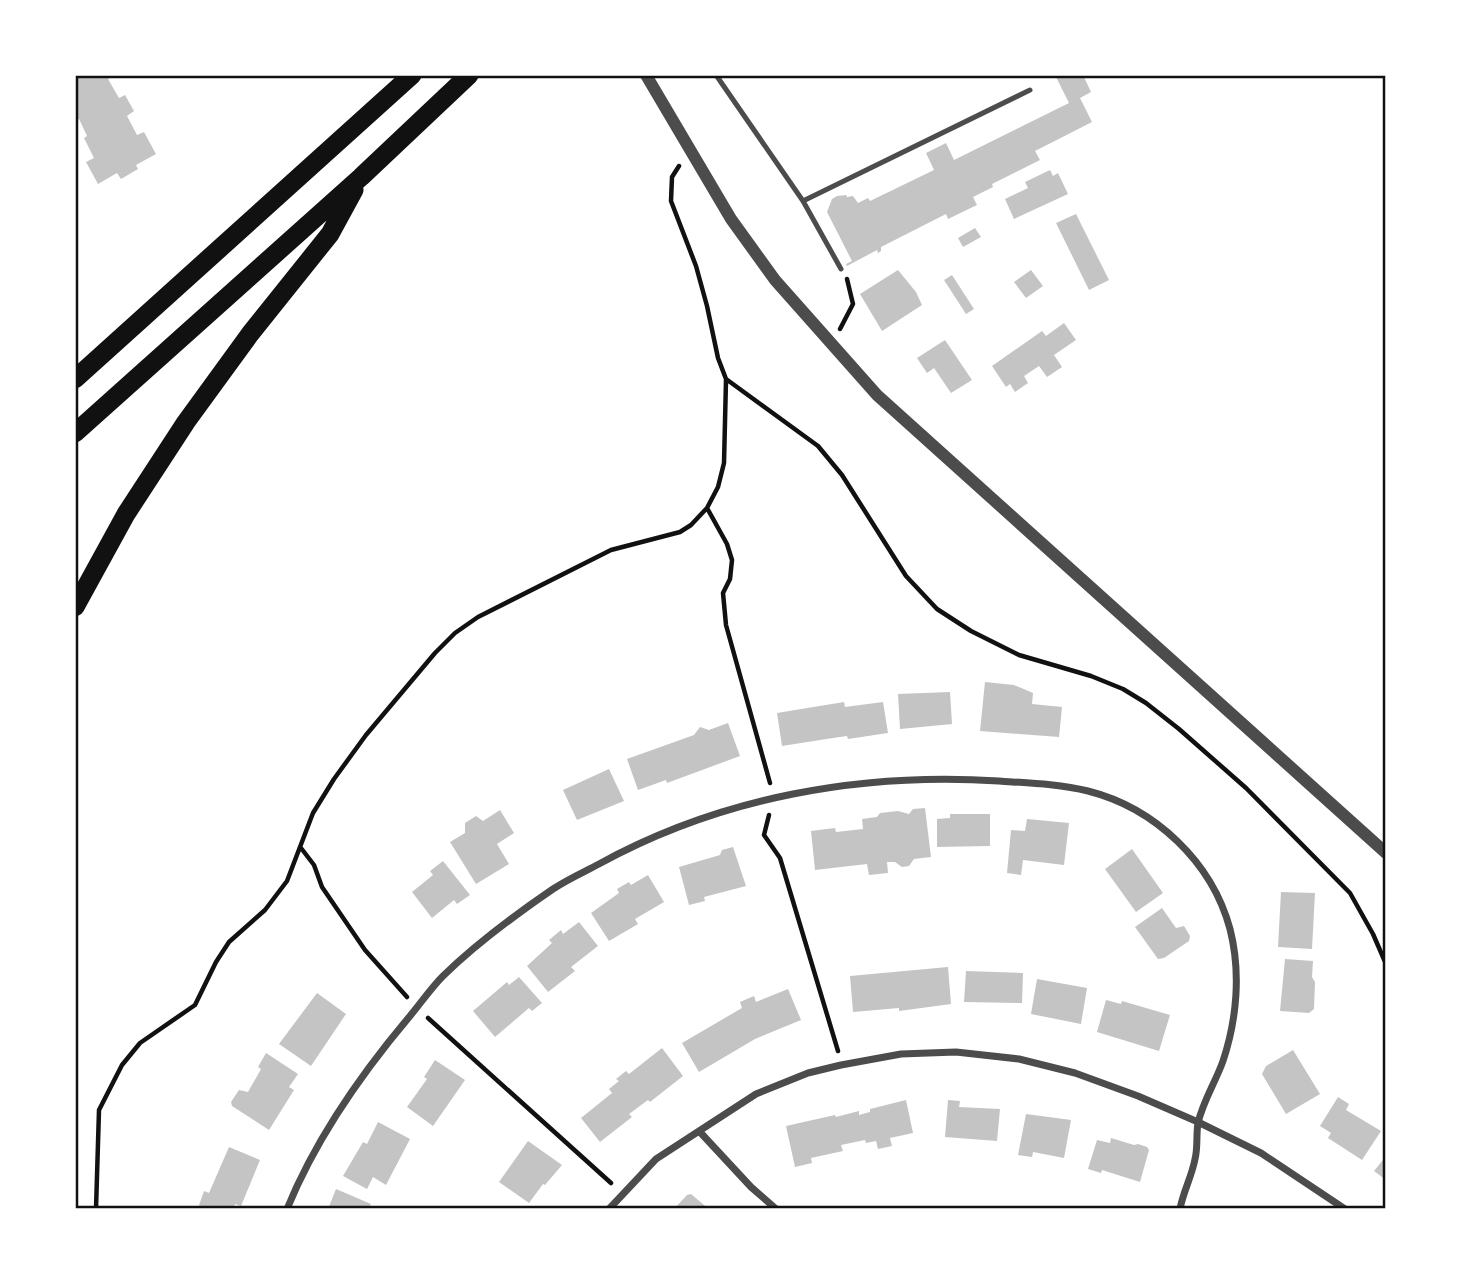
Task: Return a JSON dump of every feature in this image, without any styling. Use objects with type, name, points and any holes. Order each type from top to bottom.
[{"type":"highway","points":[[75,379],[412,75]]},
{"type":"highway","points":[[75,433],[361,177],[469,75]]},
{"type":"highway","points":[[75,607],[126,514],[186,422],[250,334],[330,234],[361,177]]},
{"type":"street","points":[[646,75],[731,219],[760,260],[877,395],[1386,853]]},
{"type":"street","points":[[287,1209],[298,1182],[357,1083],[416,1008],[442,977],[496,931],[556,887],[626,849],[700,818],[812,789],[911,778],[1036,784],[1088,792],[1126,806],[1150,820],[1193,857],[1208,878],[1219,897],[1230,928],[1236,958],[1237,990],[1233,1022],[1223,1060],[1198,1122],[1195,1160],[1183,1191],[1180,1209]]},
{"type":"street","points":[[609,1209],[656,1159],[756,1094],[808,1073],[841,1065],[901,1054],[956,1052],[1019,1059],[1075,1073],[1138,1096],[1261,1153],[1345,1209]]},
{"type":"street","points":[[699,1131],[751,1187],[776,1209]]},
{"type":"lane","points":[[716,75],[803,201],[841,270]]},
{"type":"lane","points":[[803,201],[1030,90]]},
{"type":"path","points":[[96,1209],[99,1110],[122,1065],[140,1043],[195,1005],[229,942],[265,910],[287,881],[313,813],[334,779],[397,696],[456,633],[478,617],[611,550],[680,532],[707,508],[718,487],[724,463],[726,379],[718,358],[696,266],[671,201],[673,177],[691,152]]},
{"type":"path","points":[[830,343],[846,321],[853,304],[849,284],[841,270]]},
{"type":"path","points":[[726,379],[818,446],[842,475],[906,576],[937,609],[971,631],[1019,654],[1123,689],[1179,729],[1236,780],[1350,893],[1386,964]]},
{"type":"path","points":[[707,508],[727,544],[732,560],[730,579],[723,593],[726,625],[774,797],[764,835],[780,858],[841,1065]]},
{"type":"path","points":[[301,848],[314,864],[322,887],[365,950],[416,1008],[480,1067],[524,1102],[622,1193]]},
{"type":"building","points":[[75,75],[115,75],[108,79],[119,98],[125,95],[134,111],[127,116],[137,135],[144,132],[156,154],[136,165],[138,169],[121,179],[117,173],[98,184],[86,162],[94,158],[84,138],[87,136],[79,119],[75,121]]},
{"type":"building","points":[[1055,75],[1083,75],[1091,92],[1080,98],[1092,122],[1035,151],[1040,160],[992,184],[993,187],[973,197],[977,205],[948,219],[946,214],[881,247],[878,253],[877,250],[847,266],[846,264],[852,261],[827,212],[832,199],[846,195],[853,196],[858,203],[868,198],[870,201],[934,170],[926,153],[946,143],[954,160],[1069,103]]},
{"type":"building","points":[[1050,170],[1053,176],[1058,173],[1068,194],[1014,219],[1005,199],[1028,188],[1025,182]]},
{"type":"building","points":[[1076,214],[1109,280],[1089,290],[1056,223]]},
{"type":"building","points":[[975,228],[981,237],[963,247],[958,238]]},
{"type":"building","points":[[898,270],[916,292],[922,305],[882,331],[860,294]]},
{"type":"building","points":[[1031,270],[1043,286],[1026,298],[1014,282]]},
{"type":"building","points":[[952,275],[974,309],[966,314],[944,280]]},
{"type":"building","points":[[1064,323],[1076,340],[1054,355],[1062,367],[1047,377],[1039,366],[1024,376],[1028,383],[1015,392],[1010,384],[1006,387],[992,366],[1042,331],[1046,336]]},
{"type":"building","points":[[945,340],[972,380],[951,393],[934,368],[927,373],[917,358]]},
{"type":"building","points":[[985,682],[1014,685],[1033,693],[1032,704],[1062,707],[1059,737],[980,731]]},
{"type":"building","points":[[950,692],[952,724],[900,729],[898,694]]},
{"type":"building","points":[[844,702],[845,707],[883,702],[888,733],[782,746],[777,713]]},
{"type":"building","points":[[728,723],[740,756],[667,783],[666,780],[638,790],[627,759],[694,735],[700,727],[709,730]]},
{"type":"building","points":[[609,769],[624,801],[577,820],[563,790]]},
{"type":"building","points":[[925,808],[931,857],[914,859],[909,866],[902,867],[895,862],[887,862],[888,873],[869,875],[867,864],[815,870],[811,831],[863,829],[862,819],[898,811],[909,814],[913,809]]},
{"type":"building","points":[[500,810],[514,833],[497,844],[509,864],[476,884],[450,842],[465,833],[465,823],[476,816],[483,821]]},
{"type":"building","points":[[950,814],[990,814],[990,846],[937,847],[937,819],[950,818]]},
{"type":"building","points":[[1027,819],[1069,823],[1064,865],[1023,860],[1021,875],[1007,873],[1011,830],[1025,831]]},
{"type":"building","points":[[733,847],[746,886],[704,897],[705,901],[689,905],[679,867],[720,855],[722,850]]},
{"type":"building","points":[[1132,849],[1163,893],[1136,912],[1105,869]]},
{"type":"building","points":[[443,861],[470,895],[457,904],[454,900],[432,918],[412,892],[433,875],[430,871]]},
{"type":"building","points":[[648,875],[664,902],[635,919],[638,924],[609,941],[591,913],[619,893],[617,889],[629,882],[631,885]]},
{"type":"building","points":[[1281,892],[1315,893],[1312,949],[1278,947]]},
{"type":"building","points":[[1162,908],[1176,928],[1184,926],[1190,936],[1189,941],[1164,958],[1158,959],[1135,927]]},
{"type":"building","points":[[579,922],[598,946],[571,967],[575,971],[548,992],[527,966],[552,943],[549,940],[561,930],[563,934]]},
{"type":"building","points":[[1285,959],[1313,961],[1314,1009],[1309,1013],[1280,1011]]},
{"type":"building","points":[[948,967],[951,1004],[899,1011],[899,1008],[853,1012],[850,976]]},
{"type":"building","points":[[966,971],[1023,973],[1022,1003],[964,1002]]},
{"type":"building","points":[[519,977],[542,1003],[532,1011],[529,1008],[495,1037],[473,1011],[507,982],[509,985]]},
{"type":"building","points":[[1037,979],[1087,988],[1081,1024],[1031,1014]]},
{"type":"building","points":[[788,989],[801,1020],[755,1039],[699,1072],[682,1043],[742,1008],[740,1002],[754,996],[756,1002]]},
{"type":"building","points":[[317,993],[346,1014],[311,1066],[279,1044]]},
{"type":"building","points":[[1106,1000],[1121,1004],[1122,1001],[1170,1015],[1159,1051],[1097,1032]]},
{"type":"building","points":[[662,1048],[683,1076],[650,1102],[648,1100],[629,1114],[632,1117],[600,1142],[581,1118],[612,1093],[609,1089],[619,1081],[616,1079],[626,1071],[629,1074]]},
{"type":"building","points":[[1293,1050],[1320,1094],[1286,1114],[1262,1074],[1266,1066]]},
{"type":"building","points":[[266,1053],[298,1074],[289,1087],[294,1090],[269,1130],[232,1106],[231,1102],[239,1090],[248,1092],[261,1069],[258,1067]]},
{"type":"building","points":[[435,1060],[465,1080],[433,1126],[407,1107],[427,1079],[424,1077]]},
{"type":"building","points":[[1338,1097],[1349,1104],[1346,1110],[1381,1131],[1362,1160],[1328,1138],[1331,1133],[1320,1126]]},
{"type":"building","points":[[906,1100],[913,1133],[890,1138],[892,1146],[878,1149],[876,1141],[866,1143],[865,1140],[841,1145],[843,1151],[811,1158],[812,1163],[795,1167],[786,1126],[859,1111],[859,1115],[870,1112],[870,1109]]},
{"type":"building","points":[[948,1100],[960,1101],[959,1107],[1000,1109],[997,1141],[945,1137]]},
{"type":"building","points":[[1026,1114],[1071,1120],[1064,1158],[1033,1152],[1032,1157],[1018,1155]]},
{"type":"building","points":[[378,1122],[410,1139],[386,1185],[373,1177],[367,1189],[343,1176],[363,1142],[367,1144]]},
{"type":"building","points":[[1111,1138],[1138,1144],[1149,1150],[1140,1182],[1102,1170],[1101,1173],[1088,1169],[1097,1140],[1110,1143]]},
{"type":"building","points":[[528,1141],[562,1165],[529,1203],[499,1182]]},
{"type":"building","points":[[229,1147],[260,1160],[241,1206],[235,1204],[233,1209],[203,1209],[199,1205],[204,1191],[209,1193]]},
{"type":"building","points":[[1386,1156],[1386,1180],[1374,1171]]},
{"type":"building","points":[[336,1189],[371,1204],[369,1209],[328,1209]]},
{"type":"building","points":[[691,1194],[709,1209],[674,1209]]}]
